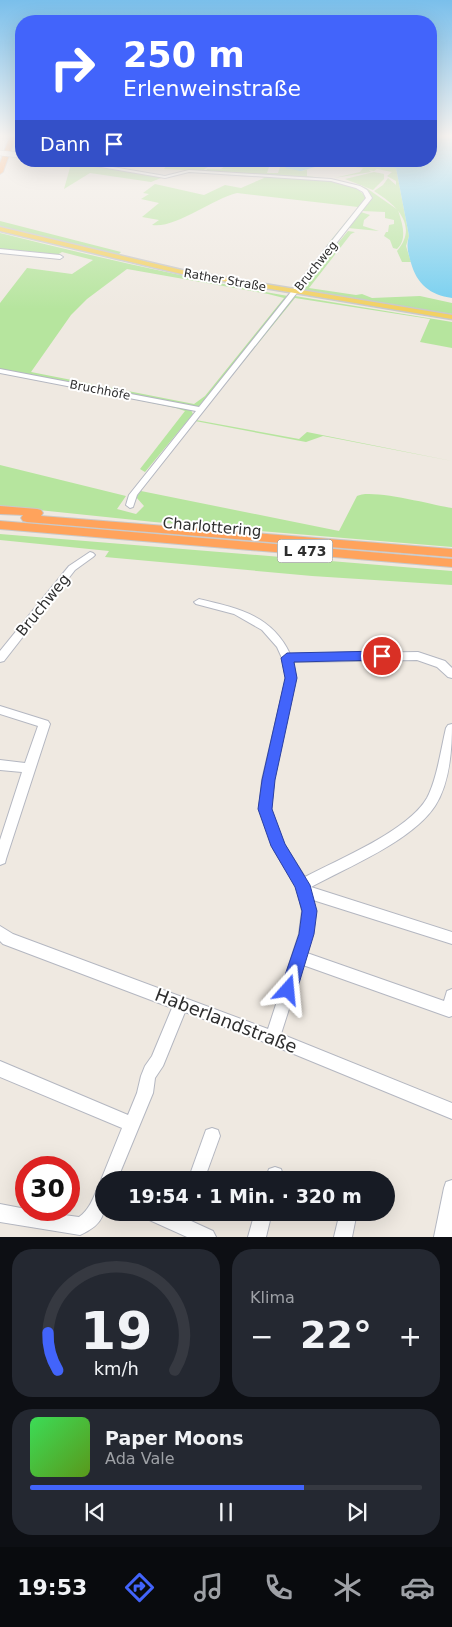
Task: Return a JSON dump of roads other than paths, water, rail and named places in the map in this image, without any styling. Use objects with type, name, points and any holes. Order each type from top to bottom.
[{"type":"highway","name":"Charlottering","points":[[2,511],[169,529],[452,553]]},
{"type":"highway","name":"Charlottering","points":[[0,525],[452,563]]},
{"type":"main road","name":"Rather Straße","points":[[0,229],[160,268],[452,317]]},
{"type":"street","name":"Bruchweg","points":[[130,504],[133,495],[199,409],[368,201],[365,194]]},
{"type":"street","points":[[0,251],[60,257]]},
{"type":"street","name":"Bruchhöfe","points":[[0,371],[199,409]]},
{"type":"street","name":"Bruchweg","points":[[0,658],[72,568],[90,555]]},
{"type":"street","points":[[199,602],[229,608],[254,620],[272,634],[287,658],[291,678],[268,780],[265,809],[278,846],[303,888],[309,911],[306,934],[272,1038]]},
{"type":"street","points":[[287,658],[418,656],[441,664],[452,674]]},
{"type":"street","points":[[0,710],[44,724],[0,859]]},
{"type":"street","points":[[303,888],[401,832],[419,818],[431,801],[452,728]]},
{"type":"street","points":[[0,765],[30,768]]},
{"type":"street","points":[[303,888],[452,938]]},
{"type":"street","name":"Haberlandstraße","points":[[0,932],[8,939],[272,1038],[452,1111]]},
{"type":"street","points":[[299,957],[449,1010],[452,996]]},
{"type":"street","points":[[113,1171],[145,1093],[145,1085],[153,1066],[158,1061],[181,1003]]},
{"type":"street","points":[[0,1069],[131,1124]]},
{"type":"street","points":[[199,1171],[212,1136]]},
{"type":"street","points":[[443,1237],[452,1188]]},
{"type":"street","points":[[0,1213],[80,1226],[88,1222],[95,1214]]},
{"type":"street","points":[[185,1221],[207,1237]]},
{"type":"street","points":[[257,1237],[261,1221]]},
{"type":"street","points":[[343,1237],[347,1221]]},
{"type":"water","points":[[401,194],[452,194],[452,298],[437,294],[421,283],[408,252],[409,236]]}]
